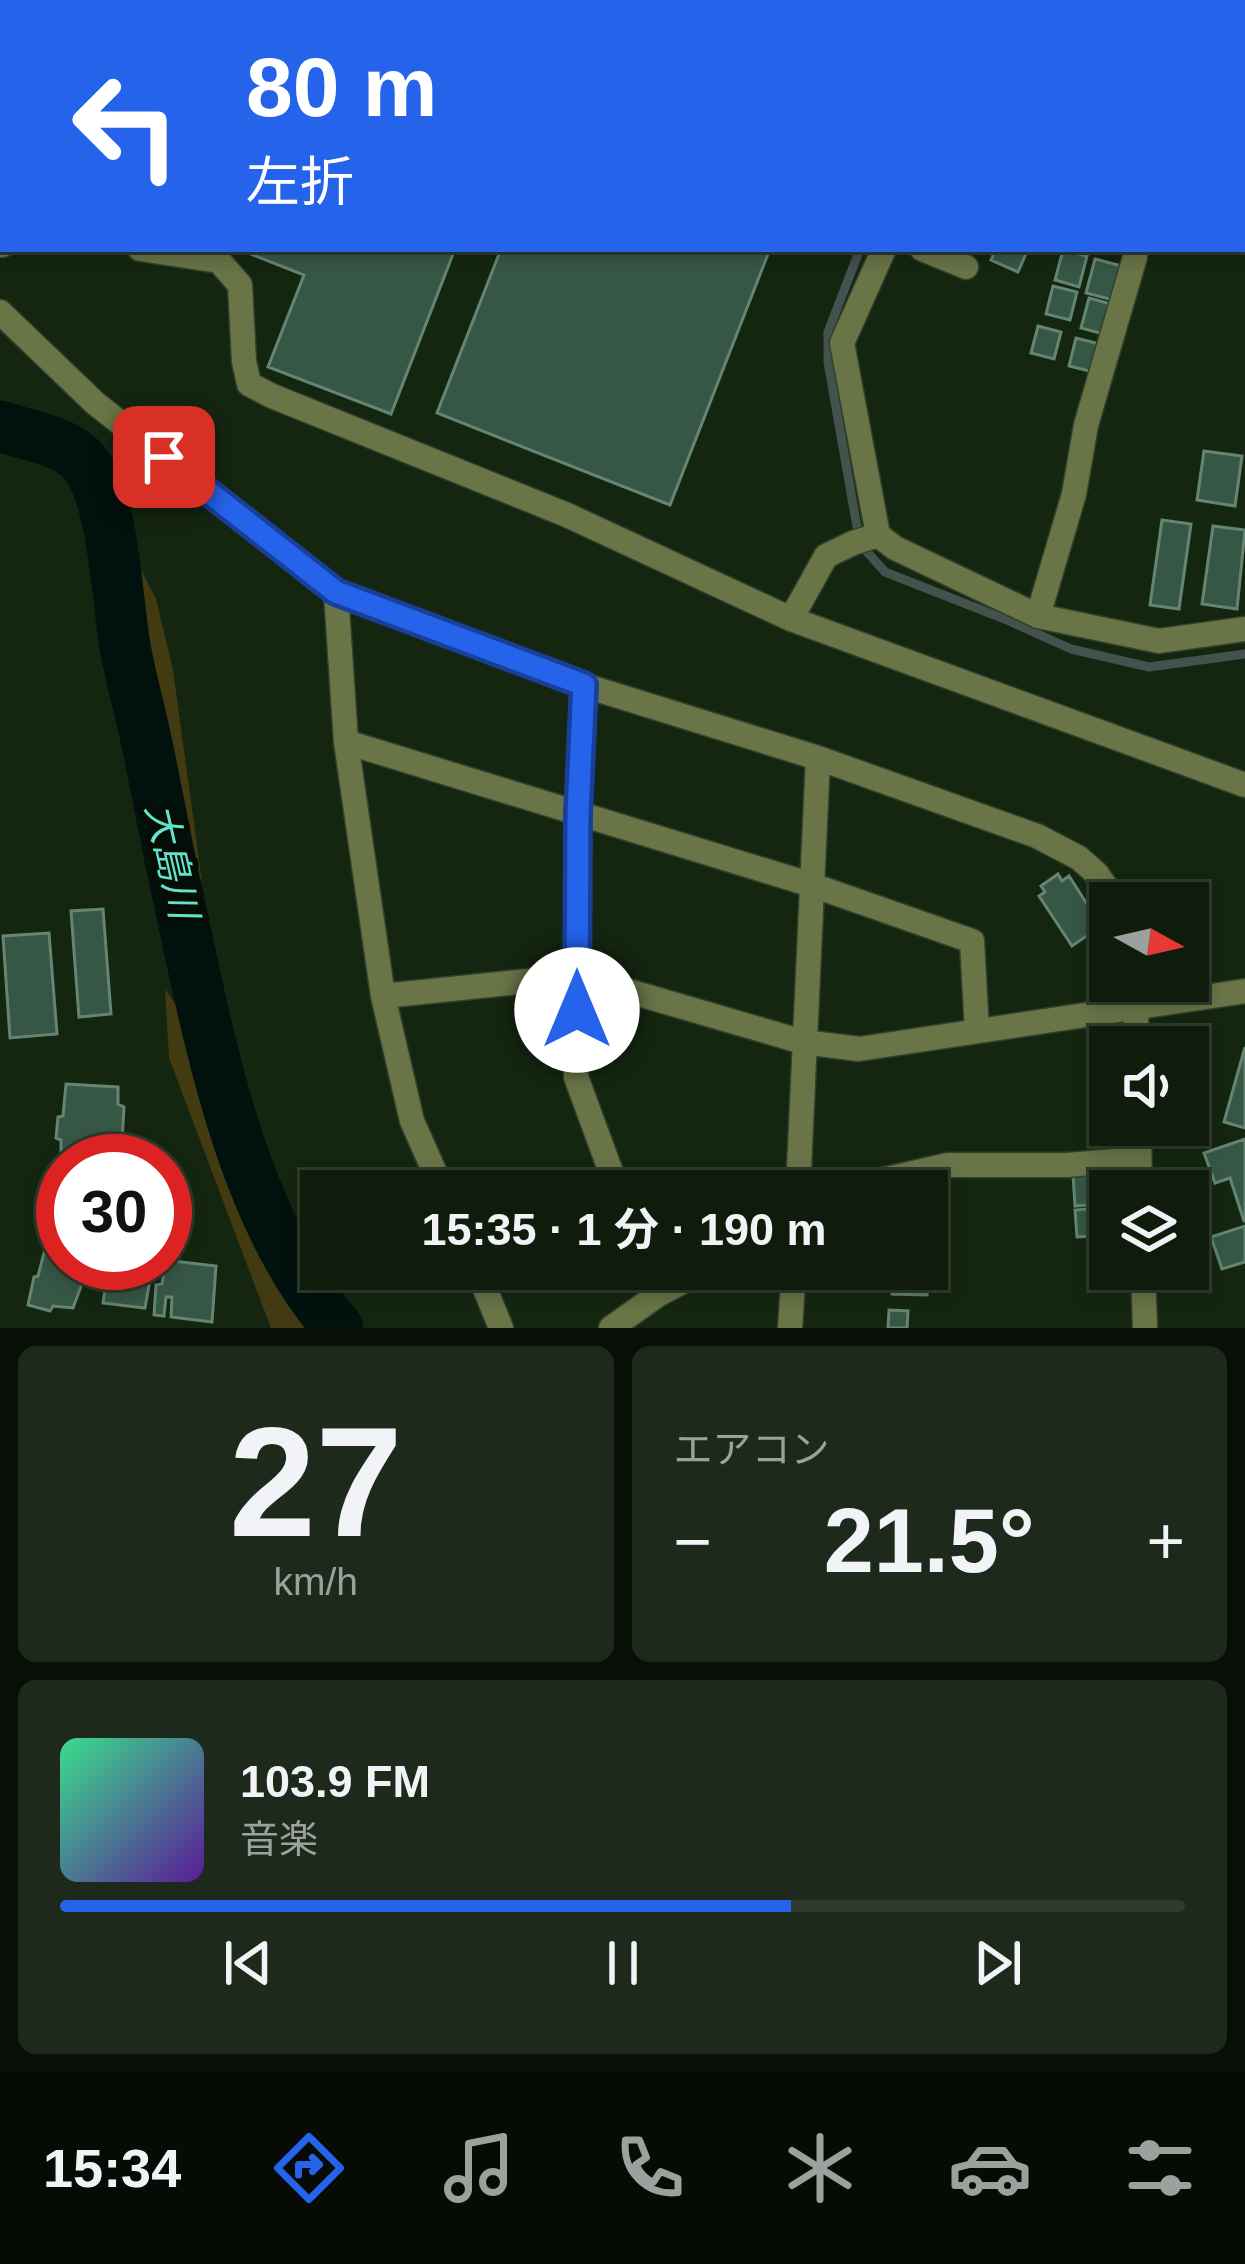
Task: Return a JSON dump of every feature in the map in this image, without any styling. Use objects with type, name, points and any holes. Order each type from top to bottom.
[{"type":"street","points":[[160,252],[219,261],[240,285],[249,384],[567,515],[791,619],[1245,785]]},
{"type":"street","points":[[868,539],[842,343],[883,252]]},
{"type":"street","points":[[930,252],[966,266]]},
{"type":"street","points":[[1038,616],[1135,257]]},
{"type":"street","points":[[0,312],[95,403],[336,592],[584,685],[818,758],[1059,845],[1102,882]]},
{"type":"street","points":[[791,619],[826,556],[868,539],[1038,616],[1159,641],[1245,628]]},
{"type":"street","points":[[336,592],[346,742],[382,997],[412,1121],[434,1170]]},
{"type":"street","points":[[584,685],[576,1077],[606,1170]]},
{"type":"street","points":[[346,742],[812,885],[972,940],[977,1031]]},
{"type":"street","points":[[799,1170],[818,758]]},
{"type":"street","points":[[382,997],[578,976],[803,1042],[859,1048],[1245,992]]},
{"type":"street","points":[[1137,1002],[1137,1026]]},
{"type":"street","points":[[1139,1146],[1139,1170]]},
{"type":"street","points":[[930,1170],[1139,1159]]},
{"type":"street","points":[[486,1290],[501,1328]]},
{"type":"street","points":[[657,1290],[659,1294]]},
{"type":"street","points":[[611,1328],[667,1290]]},
{"type":"street","points":[[790,1328],[793,1290]]},
{"type":"street","points":[[1144,1290],[1145,1328]]},
{"type":"shaded area","points":[[118,557],[138,564],[156,599],[173,670],[202,882],[170,795]]},
{"type":"shaded area","points":[[165,989],[192,1028],[227,1157],[304,1328],[271,1328],[169,1058]]},
{"type":"building","points":[[246,252],[454,252],[391,414],[268,367],[304,275]]},
{"type":"building","points":[[500,252],[769,252],[670,505],[437,413]]},
{"type":"building","points":[[995,252],[1027,252],[1018,272],[991,260]]},
{"type":"building","points":[[1062,252],[1087,256],[1079,287],[1055,280]]},
{"type":"building","points":[[1095,259],[1122,266],[1113,300],[1086,293]]},
{"type":"building","points":[[1053,286],[1077,292],[1070,320],[1046,314]]},
{"type":"building","points":[[1089,298],[1111,304],[1103,334],[1081,328]]},
{"type":"building","points":[[1038,326],[1061,332],[1054,359],[1031,353]]},
{"type":"building","points":[[1076,338],[1100,344],[1093,372],[1069,366]]},
{"type":"building","points":[[1204,451],[1242,456],[1235,506],[1197,500]]},
{"type":"building","points":[[1162,520],[1191,524],[1179,609],[1150,605]]},
{"type":"building","points":[[1213,526],[1245,530],[1237,609],[1202,604]]},
{"type":"building","points":[[1058,874],[1062,881],[1069,876],[1089,907],[1089,934],[1072,946],[1039,896],[1045,892],[1041,886]]},
{"type":"building","points":[[103,909],[111,1014],[79,1017],[71,911]]},
{"type":"building","points":[[49,933],[57,1034],[10,1038],[3,936]]},
{"type":"building","points":[[1245,1047],[1245,1128],[1224,1122]]},
{"type":"building","points":[[66,1084],[118,1087],[118,1104],[124,1107],[122,1134],[56,1134],[58,1117],[63,1116]]},
{"type":"building","points":[[1245,1139],[1244,1221],[1230,1178],[1215,1183],[1204,1153]]},
{"type":"building","points":[[1089,1174],[1089,1205],[1075,1206],[1073,1175]]},
{"type":"building","points":[[1089,1209],[1089,1236],[1077,1237],[1075,1210]]},
{"type":"building","points":[[1245,1226],[1245,1262],[1222,1269],[1211,1237]]},
{"type":"building","points":[[192,1263],[216,1266],[212,1322],[171,1317],[172,1297],[166,1297],[164,1316],[154,1315],[156,1290],[192,1290]]},
{"type":"building","points":[[34,1277],[36,1290],[80,1290],[73,1308],[53,1306],[50,1311],[28,1305]]},
{"type":"building","points":[[105,1290],[148,1290],[145,1308],[103,1303]]},
{"type":"building","points":[[892,1290],[927,1290],[927,1295],[892,1294]]},
{"type":"building","points":[[889,1310],[908,1311],[907,1328],[888,1328]]},
{"type":"waterway","points":[[859,252],[828,332],[828,362],[860,544],[885,572],[1071,649],[1149,667],[1245,654]]},
{"type":"waterway","name":"大島川","points":[[0,426],[75,454],[102,498],[129,668],[215,1060],[251,1177],[275,1232],[304,1283],[338,1328]]},
{"type":"route","points":[[164,457],[336,592],[584,685],[577,1010]]}]
